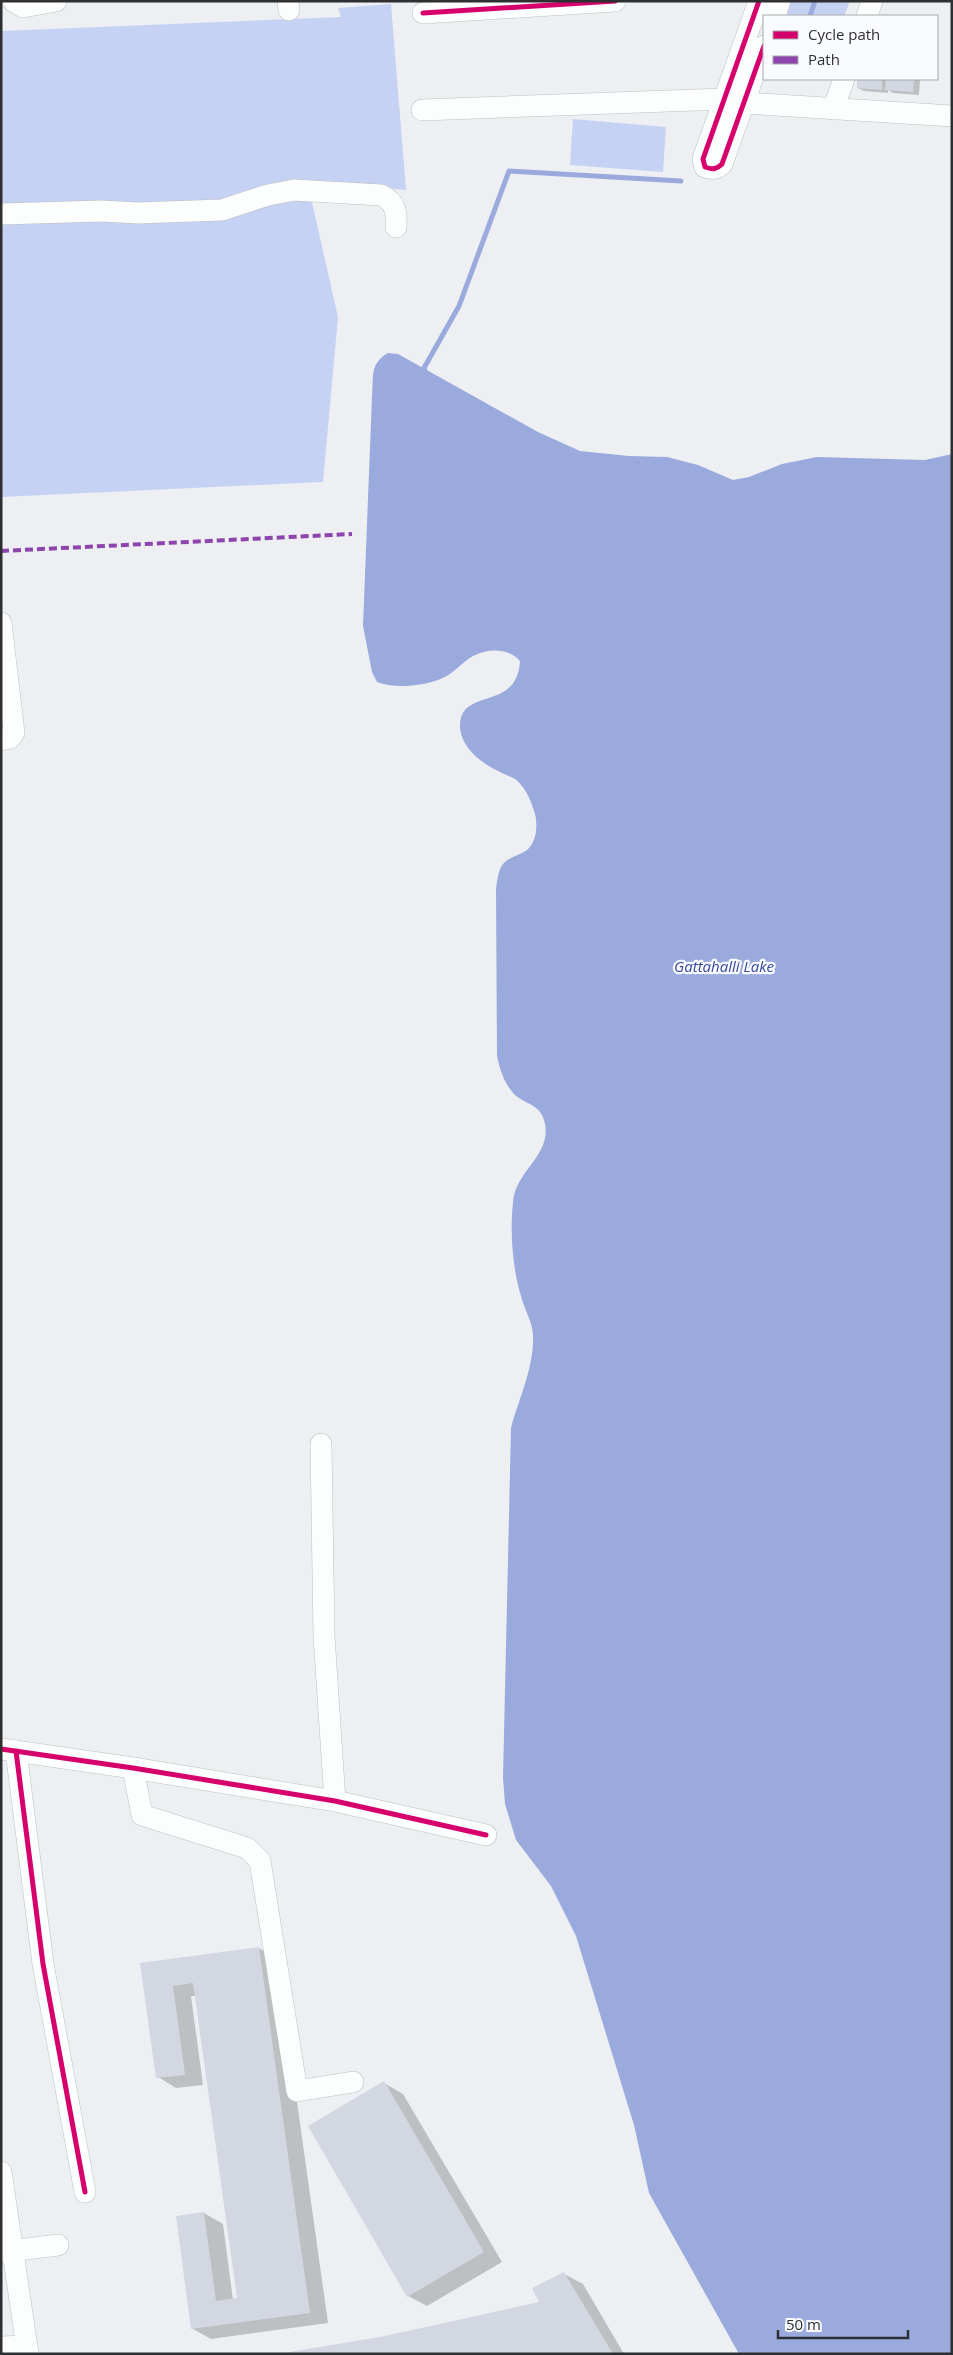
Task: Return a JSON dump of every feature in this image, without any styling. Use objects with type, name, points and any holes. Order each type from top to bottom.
[{"type":"street","points":[[13,1],[23,7],[56,1]]},
{"type":"street","points":[[423,13],[615,1]]},
{"type":"street","points":[[759,1],[703,159],[705,167],[710,170],[717,169],[722,164],[763,49]]},
{"type":"street","points":[[775,15],[780,1]]},
{"type":"street","points":[[867,15],[872,1]]},
{"type":"street","points":[[833,109],[844,80]]},
{"type":"street","points":[[422,110],[724,99]]},
{"type":"street","points":[[744,103],[952,116]]},
{"type":"street","points":[[1,214],[222,210],[268,194],[294,190],[381,195],[389,198],[397,211],[396,227]]},
{"type":"street","points":[[1,623],[14,734],[10,738],[1,740]]},
{"type":"street","points":[[321,1444],[324,1636],[335,1801]]},
{"type":"street","points":[[85,2192],[43,1964],[9,1750],[335,1801],[486,1835]]},
{"type":"street","points":[[133,1768],[142,1815],[247,1848],[260,1861],[297,2091],[353,2082]]},
{"type":"street","points":[[1,2172],[7,2252],[28,2350],[1,2347]]},
{"type":"street","points":[[7,2252],[58,2245]]},
{"type":"shaded area","points":[[789,1],[850,1],[844,15],[783,15]]},
{"type":"shaded area","points":[[391,4],[406,190],[307,180],[338,317],[323,482],[1,497],[1,31],[341,17],[338,8]]},
{"type":"shaded area","points":[[573,119],[666,127],[663,172],[570,165]]},
{"type":"water","name":"Gattahalli Lake","points":[[388,353],[398,354],[538,432],[580,451],[629,456],[667,457],[698,465],[733,480],[749,477],[782,464],[817,457],[925,460],[952,454],[952,2354],[739,2354],[649,2193],[634,2125],[576,1936],[551,1886],[516,1840],[505,1804],[503,1778],[511,1428],[529,1371],[533,1348],[532,1326],[522,1301],[516,1273],[512,1237],[512,1213],[516,1190],[539,1153],[544,1143],[546,1132],[544,1120],[539,1111],[514,1094],[505,1081],[497,1056],[496,889],[498,875],[504,863],[526,851],[532,844],[536,834],[536,823],[535,813],[530,800],[521,785],[515,779],[485,764],[473,754],[464,741],[460,727],[462,715],[469,707],[499,694],[509,687],[517,677],[520,661],[504,652],[479,653],[443,678],[416,685],[399,686],[377,682],[372,672],[363,626],[373,377],[375,366]]},
{"type":"building","points":[[857,80],[882,80],[882,90],[857,88]]},
{"type":"building","points":[[886,80],[914,80],[913,92],[885,90]]},
{"type":"building","points":[[259,1947],[310,2313],[191,2329],[176,2216],[204,2212],[216,2301],[237,2298],[193,1983],[173,1986],[185,2075],[156,2078],[140,1963]]},
{"type":"building","points":[[384,2081],[484,2252],[407,2297],[308,2126]]},
{"type":"building","points":[[564,2272],[613,2354],[278,2354],[380,2337],[539,2302],[532,2288]]},
{"type":"waterway","points":[[810,15],[815,1]]},
{"type":"waterway","points":[[426,373],[424,368],[459,306],[509,171],[681,181]]},
{"type":"marked path","points":[[1,551],[352,534]]},
{"type":"cycle path","points":[[423,13],[615,1]]},
{"type":"cycle path","points":[[759,1],[703,159],[705,167],[715,168],[722,164],[763,49]]},
{"type":"cycle path","points":[[1,1749],[133,1768],[335,1801],[486,1835]]},
{"type":"cycle path","points":[[16,1751],[43,1964],[85,2192]]}]
